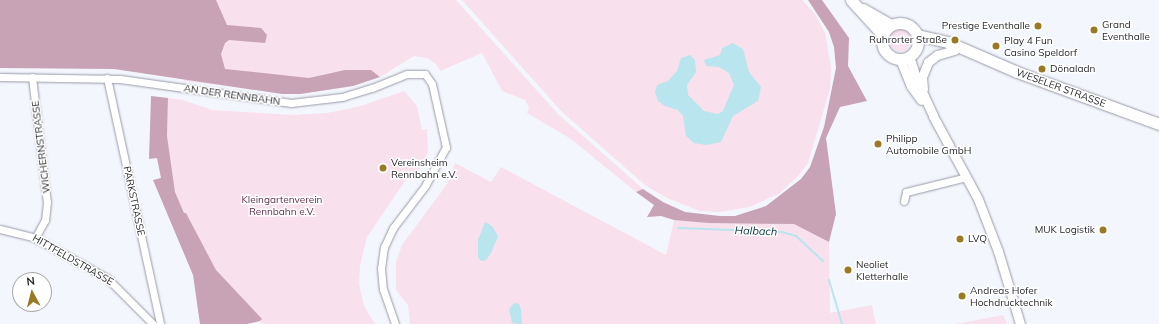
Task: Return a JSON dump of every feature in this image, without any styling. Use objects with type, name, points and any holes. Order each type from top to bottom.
[{"type":"main road","points":[[853,2],[891,25],[905,23],[913,28],[918,40],[905,57],[886,51],[883,35],[853,2]]},
{"type":"main road","points":[[883,35],[891,25]]},
{"type":"main road","name":"WESELER STRASSE","points":[[918,40],[955,48],[1159,124]]},
{"type":"street","points":[[924,95],[922,77],[928,62],[937,55],[955,48]]},
{"type":"street","points":[[905,57],[933,116],[967,177],[998,250],[1019,322]]},
{"type":"street","points":[[905,57],[911,86],[933,116]]},
{"type":"street","name":"AN DER RENNBAHN","points":[[0,77],[108,78],[291,103],[342,97],[372,88],[407,74],[417,73],[429,77],[444,126],[446,147],[425,186],[393,228],[384,247],[381,268],[383,289],[394,324]]},
{"type":"street","name":"WICHERNSTRASSE","points":[[32,77],[47,202],[45,220],[35,238]]},
{"type":"street","name":"PARKSTRASSE","points":[[108,78],[160,324]]},
{"type":"street","points":[[904,201],[906,192],[967,177]]},
{"type":"street","name":"HITTFELDSTRASSE","points":[[0,229],[35,238],[114,282],[153,324]]},
{"type":"green space","points":[[176,0],[456,0],[557,113],[643,189],[636,192],[571,139],[527,113],[529,107],[525,100],[502,91],[482,53],[440,71],[436,64],[427,58],[414,56],[380,77],[353,86],[300,94],[184,81]]},
{"type":"green space","points":[[462,0],[802,0],[816,15],[825,33],[831,68],[830,89],[808,163],[799,175],[780,193],[750,207],[720,212],[700,211],[667,198],[645,185],[561,111]]},
{"type":"green space","points":[[900,29],[908,32],[911,40],[908,48],[900,51],[892,48],[889,40],[892,32]]},
{"type":"green space","name":"Kleingartenverein Rennbahn e.V.","points":[[404,91],[417,106],[422,130],[427,129],[428,152],[414,180],[407,178],[367,237],[360,266],[359,284],[364,306],[375,324],[262,324],[260,321],[261,319],[216,270],[186,213],[184,213],[175,192],[167,136],[168,98],[183,100],[212,110],[293,115],[327,113],[361,106]]},
{"type":"green space","points":[[455,163],[491,182],[501,167],[666,255],[674,220],[794,224],[829,242],[830,313],[872,305],[876,324],[410,324],[408,305],[396,290],[396,262],[402,245],[447,184]]},
{"type":"green space","points":[[1003,315],[1007,324],[956,324]]},
{"type":"shaded area","points":[[0,0],[216,0],[227,25],[261,28],[267,35],[265,43],[229,40],[225,43],[221,54],[225,69],[309,78],[345,70],[371,70],[380,77],[353,86],[300,94],[282,94],[114,69],[0,68]]},
{"type":"shaded area","points":[[808,0],[822,0],[849,38],[848,66],[867,101],[840,107],[826,138],[836,214],[829,242],[794,224],[708,223],[674,220],[661,216],[647,217],[654,205],[636,192],[643,189],[663,202],[685,212],[735,216],[766,206],[801,179],[810,167],[824,127],[836,68],[834,47],[829,32]]},
{"type":"shaded area","points":[[151,96],[168,98],[167,136],[175,192],[184,213],[186,213],[216,270],[262,319],[260,321],[247,324],[200,324],[193,275],[153,180],[161,178],[157,158],[149,159]]},
{"type":"water","points":[[733,43],[743,49],[749,72],[761,87],[758,101],[733,116],[721,142],[706,145],[694,143],[686,136],[683,116],[678,110],[665,106],[658,101],[655,92],[657,85],[668,81],[677,71],[681,58],[690,55],[695,60],[696,72],[687,85],[688,95],[704,111],[718,114],[723,111],[734,85],[729,73],[719,67],[706,66],[704,60],[720,55],[722,48]]},
{"type":"water","points":[[485,222],[492,226],[498,236],[491,253],[486,260],[481,261],[478,257],[478,240]]},
{"type":"water","points":[[514,303],[519,304],[522,324],[512,323],[509,309]]},
{"type":"waterway","name":"Halbach","points":[[678,228],[782,232],[796,236],[823,261]]},
{"type":"waterway","name":"Halbach","points":[[829,280],[842,324]]},
{"type":"place","name":"Prestige Eventhalle","points":[[1038,26]]},
{"type":"place","name":"Grand Eventhalle","points":[[1094,30]]},
{"type":"place","name":"Ruhrorter Straße","points":[[955,40]]},
{"type":"place","name":"Play 4 Fun Casino Speldorf","points":[[996,46]]},
{"type":"place","name":"Dönaladn","points":[[1042,69]]},
{"type":"place","name":"Philipp Automobile GmbH","points":[[878,144]]},
{"type":"place","name":"Vereinsheim Rennbahn e.V.","points":[[383,168]]},
{"type":"place","name":"MUK Logistik","points":[[1103,230]]},
{"type":"place","name":"LVQ","points":[[960,239]]},
{"type":"place","name":"Neoliet Kletterhalle","points":[[848,270]]},
{"type":"place","name":"Andreas Hofer Hochdrucktechnik","points":[[962,296]]}]
